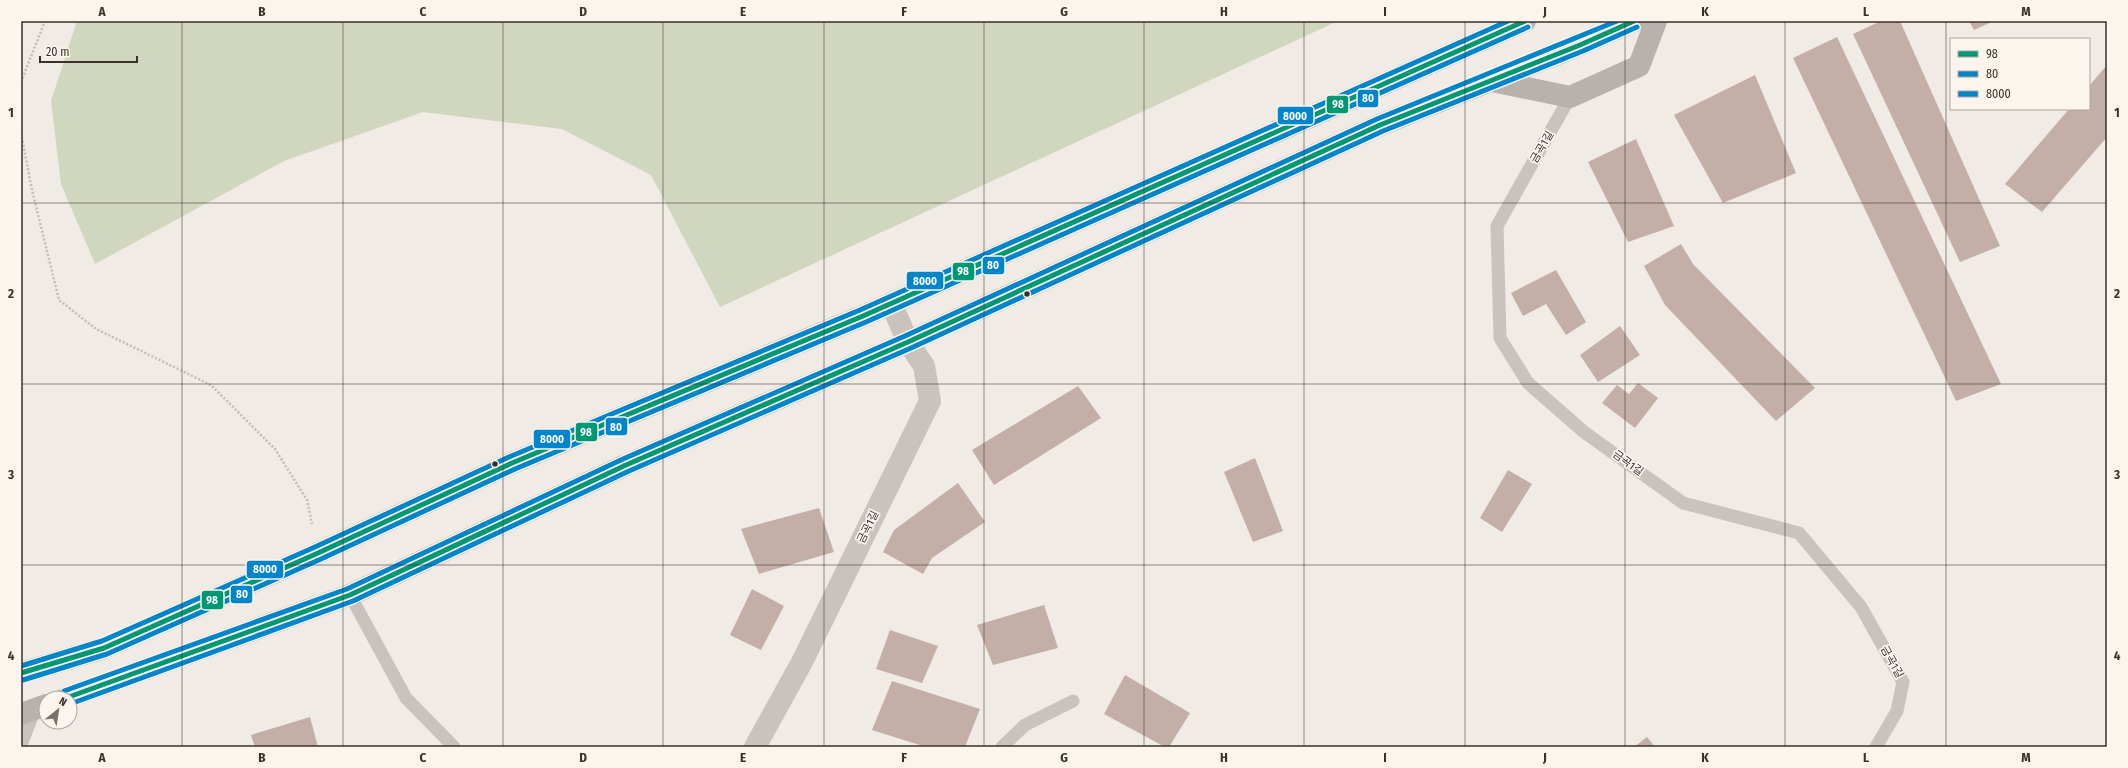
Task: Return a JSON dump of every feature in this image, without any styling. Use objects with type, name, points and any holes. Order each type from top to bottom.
[{"type":"main road","points":[[21,673],[104,648],[318,553],[512,463],[892,304],[1525,21]]},
{"type":"main road","points":[[78,694],[350,596],[626,465],[908,342],[1380,126],[1492,81],[1634,21]]},
{"type":"main road","points":[[1492,81],[1570,97],[1639,66],[1656,21]]},
{"type":"street","name":"금곡1길","points":[[755,747],[802,662],[930,401],[924,366],[908,342],[892,304]]},
{"type":"lane","points":[[1468,47],[1501,21]]},
{"type":"lane","name":"금곡1길","points":[[1570,97],[1497,226],[1500,338],[1528,383],[1584,432],[1682,503],[1799,533],[1861,607],[1903,682],[1897,710],[1876,747]]},
{"type":"lane","points":[[350,596],[406,698],[454,747]]},
{"type":"lane","points":[[1002,747],[1025,725],[1074,701]]},
{"type":"lane","points":[[21,745],[34,710]]},
{"type":"path","points":[[21,82],[45,21]]},
{"type":"path","points":[[21,133],[32,190],[59,300],[96,330],[211,386],[275,449],[308,500],[318,553]]},
{"type":"green space","points":[[77,21],[1338,21],[720,307],[651,175],[562,129],[423,112],[284,161],[95,264],[61,184],[51,101]]},
{"type":"building","points":[[1881,21],[1900,21],[2000,246],[1960,262],[1853,34]]},
{"type":"building","points":[[1969,21],[1994,21],[1974,30]]},
{"type":"building","points":[[1837,37],[2001,384],[1956,401],[1793,58]]},
{"type":"building","points":[[2107,65],[2107,137],[2042,212],[2005,184],[2068,110],[2090,110],[2090,85]]},
{"type":"building","points":[[1755,75],[1796,173],[1723,203],[1674,115]]},
{"type":"building","points":[[1636,139],[1674,226],[1628,242],[1588,162]]},
{"type":"building","points":[[1681,244],[1693,264],[1815,388],[1776,421],[1665,305],[1644,266]]},
{"type":"building","points":[[1556,270],[1586,322],[1566,335],[1546,304],[1523,316],[1511,293]]},
{"type":"building","points":[[1620,326],[1640,355],[1598,382],[1580,355]]},
{"type":"building","points":[[1638,383],[1658,398],[1635,428],[1602,403],[1617,385],[1629,394]]},
{"type":"building","points":[[1078,386],[1101,418],[994,485],[972,450]]},
{"type":"building","points":[[1255,458],[1283,531],[1253,542],[1224,472]]},
{"type":"building","points":[[1508,470],[1532,484],[1502,532],[1480,518]]},
{"type":"building","points":[[958,483],[985,522],[932,558],[923,574],[883,552],[894,530]]},
{"type":"building","points":[[819,508],[834,552],[759,574],[741,529]]},
{"type":"building","points":[[752,589],[784,606],[761,650],[730,635]]},
{"type":"building","points":[[1044,605],[1058,648],[993,665],[977,625]]},
{"type":"building","points":[[890,630],[938,646],[922,683],[876,669]]},
{"type":"building","points":[[1125,675],[1190,713],[1169,747],[1165,747],[1104,714]]},
{"type":"building","points":[[892,681],[980,709],[965,747],[926,747],[872,730]]},
{"type":"building","points":[[310,717],[318,747],[255,747],[251,735]]},
{"type":"building","points":[[1647,737],[1655,747],[1634,747]]},
{"type":"transit line","name":"8000","points":[[21,666],[102,641],[315,547],[509,457],[860,310],[1508,21]]},
{"type":"transit line","name":"98","points":[[21,673],[104,648],[318,553],[512,463],[863,316],[1525,21]]},
{"type":"transit line","name":"8000","points":[[67,690],[347,589],[623,459],[905,336],[1377,119],[1617,21]]},
{"type":"transit line","name":"98","points":[[78,694],[350,595],[626,465],[908,342],[1380,125],[1580,45],[1634,21]]},
{"type":"transit line","name":"80","points":[[23,680],[107,654],[321,559],[515,469],[866,322],[1528,27]]},
{"type":"transit line","name":"80","points":[[78,701],[353,601],[629,471],[911,348],[1383,131],[1583,51],[1637,27]]}]
